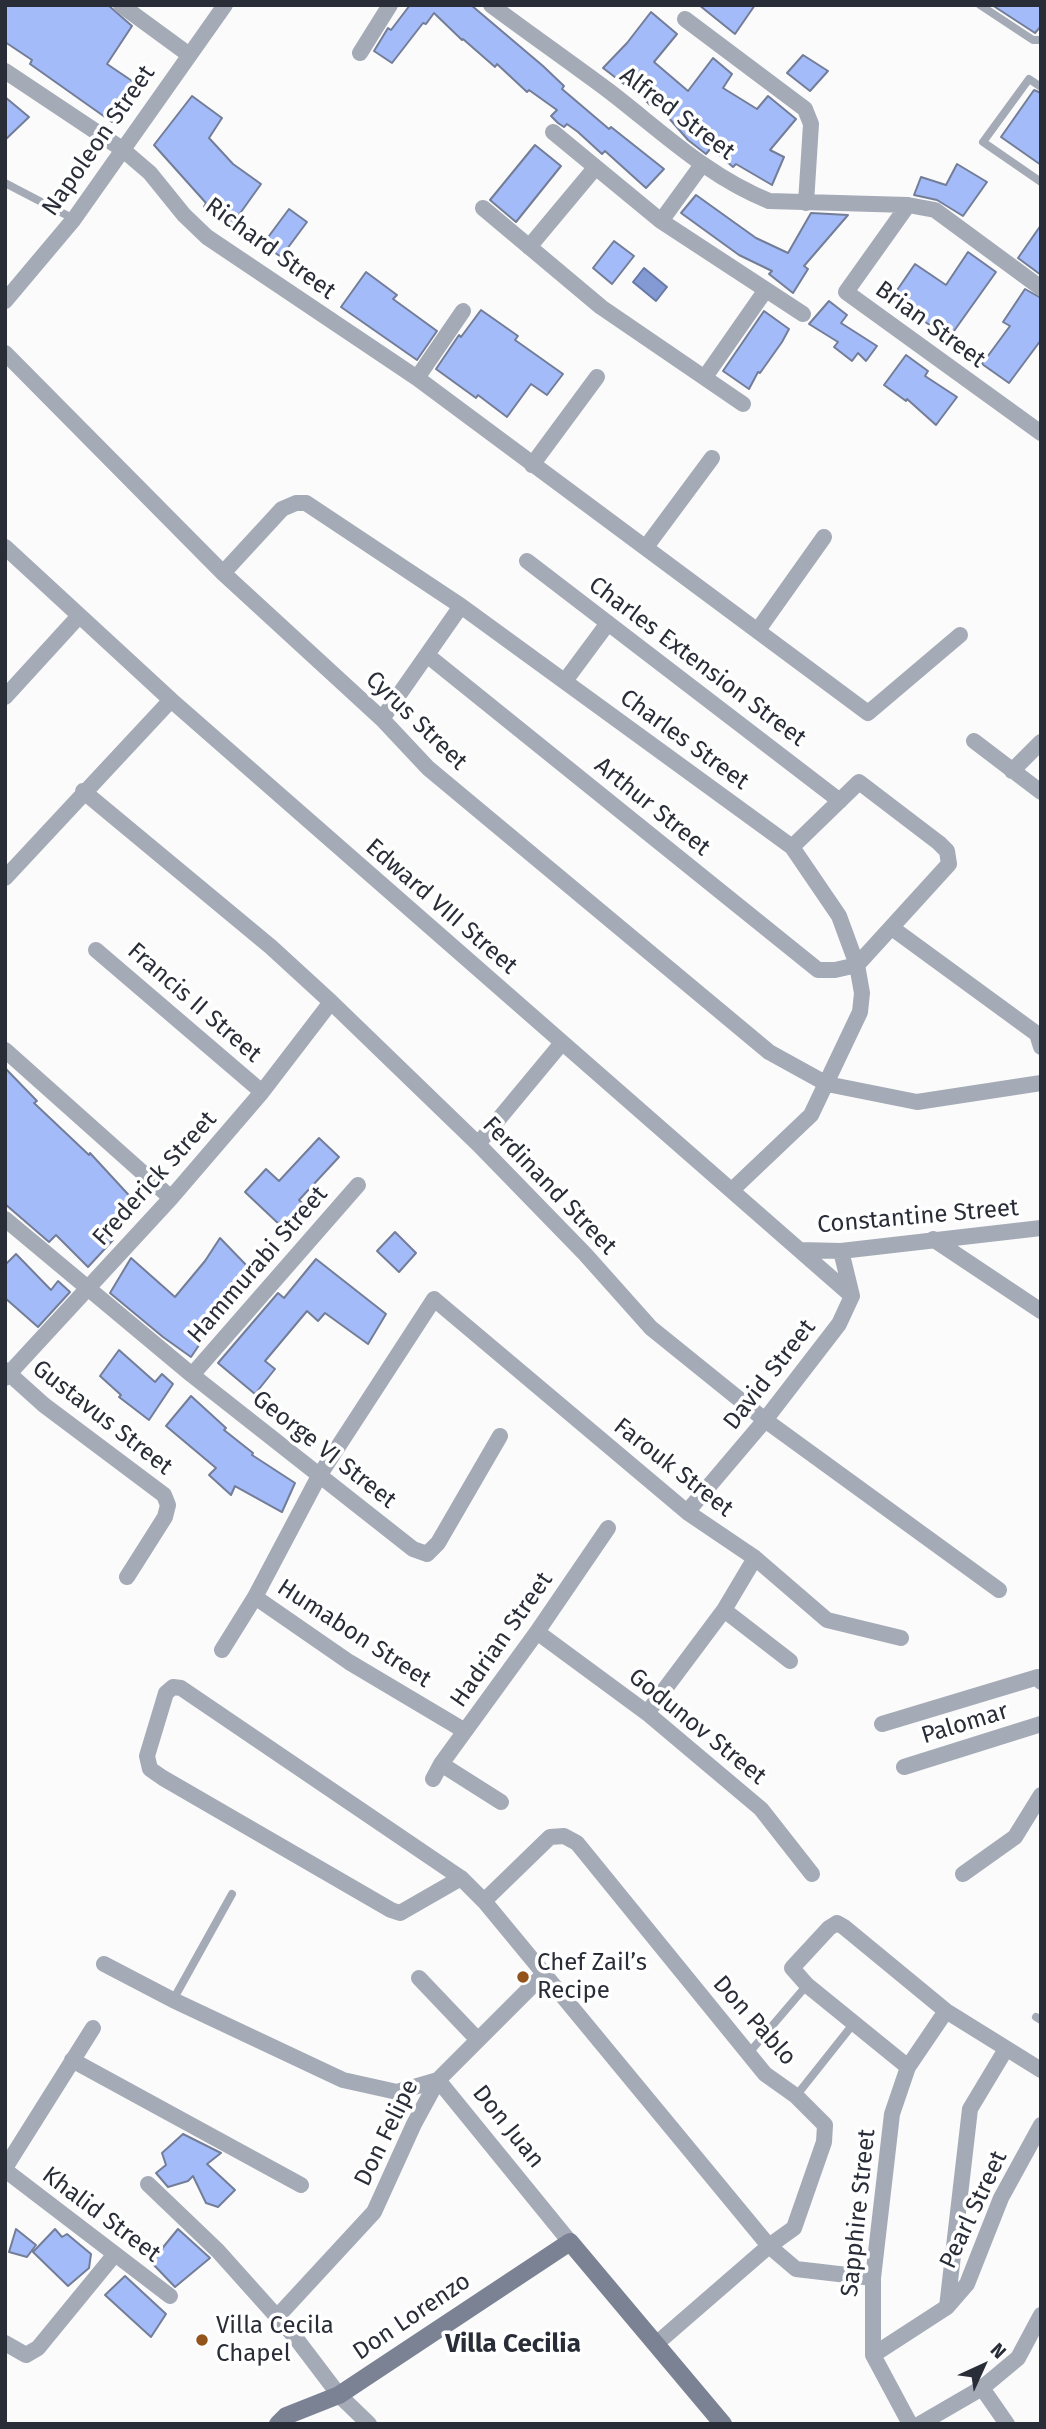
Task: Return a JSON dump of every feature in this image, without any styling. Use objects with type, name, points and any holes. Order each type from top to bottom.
[{"type":"street","points":[[121,5],[188,54]]},
{"type":"street","name":"Napoleon Street","points":[[5,301],[74,219],[225,5]]},
{"type":"street","points":[[360,53],[390,5]]},
{"type":"street","name":"Alfred Street","points":[[491,5],[608,91],[701,166],[749,193],[769,201],[908,205],[934,210],[1041,288]]},
{"type":"street","points":[[685,19],[805,109],[811,124],[806,203]]},
{"type":"street","name":"Richard Street","points":[[5,71],[122,149],[150,173],[184,215],[207,237],[417,378],[868,713],[960,635]]},
{"type":"street","points":[[553,132],[661,221],[803,314]]},
{"type":"street","points":[[661,221],[701,166]]},
{"type":"street","points":[[528,247],[596,168]]},
{"type":"street","name":"Brian Street","points":[[908,205],[846,292],[1041,433]]},
{"type":"street","points":[[484,208],[601,307],[743,404]]},
{"type":"street","points":[[705,377],[765,291]]},
{"type":"street","points":[[417,378],[463,311]]},
{"type":"street","name":"Cyrus Street","points":[[5,353],[223,573],[382,719],[428,768],[769,1052],[827,1084],[916,1102],[1041,1083]]},
{"type":"street","points":[[532,465],[597,377]]},
{"type":"street","points":[[646,547],[712,458]]},
{"type":"street","name":"Charles Street","points":[[223,573],[282,509],[296,503],[306,503],[461,606],[792,848],[839,916],[856,965],[862,993],[860,1012],[811,1115],[732,1190]]},
{"type":"street","points":[[758,630],[824,537]]},
{"type":"street","name":"Edward VIII Street","points":[[5,547],[170,700],[852,1296]]},
{"type":"street","name":"Charles Extension Street","points":[[527,561],[840,801]]},
{"type":"street","points":[[382,719],[461,606]]},
{"type":"street","points":[[5,697],[79,617]]},
{"type":"street","points":[[565,681],[608,623]]},
{"type":"street","name":"Arthur Street","points":[[427,655],[818,970],[835,970],[856,965]]},
{"type":"street","points":[[5,877],[170,700]]},
{"type":"street","points":[[974,741],[1041,792]]},
{"type":"street","points":[[1012,771],[1041,742]]},
{"type":"street","points":[[792,848],[859,782],[947,851],[949,864],[856,965]]},
{"type":"street","name":"Ferdinand Street","points":[[83,791],[271,947],[331,1002],[478,1144],[585,1254],[651,1328],[765,1420],[999,1590]]},
{"type":"street","points":[[892,928],[1037,1034],[1041,1047]]},
{"type":"street","name":"Francis II Street","points":[[96,950],[262,1092]]},
{"type":"street","name":"Frederick Street","points":[[7,1374],[171,1198],[262,1092],[331,1002]]},
{"type":"street","points":[[478,1144],[561,1044]]},
{"type":"street","points":[[5,1051],[171,1198]]},
{"type":"street","name":"Hammurabi Street","points":[[192,1375],[358,1185]]},
{"type":"street","name":"George VI Street","points":[[5,1219],[192,1375],[412,1549],[426,1554],[438,1543],[500,1436]]},
{"type":"street","name":"Constantine Street","points":[[800,1250],[841,1251],[1041,1228]]},
{"type":"street","points":[[933,1239],[1041,1311]]},
{"type":"street","points":[[841,1251],[852,1296]]},
{"type":"street","name":"David Street","points":[[687,1512],[765,1420],[839,1324],[852,1296]]},
{"type":"street","name":"Farouk Street","points":[[319,1476],[434,1299],[687,1512],[755,1558],[827,1620],[901,1638]]},
{"type":"street","name":"Gustavus Street","points":[[7,1374],[164,1495],[168,1505],[165,1517],[128,1577]]},
{"type":"street","points":[[222,1650],[255,1597],[319,1476]]},
{"type":"street","name":"Hadrian Street","points":[[433,1780],[441,1764],[537,1632],[608,1528]]},
{"type":"street","points":[[647,1713],[724,1610],[755,1558]]},
{"type":"street","name":"Humabon Street","points":[[255,1597],[349,1662],[465,1731]]},
{"type":"street","points":[[724,1610],[790,1661]]},
{"type":"street","name":"Godunov Street","points":[[537,1632],[647,1713],[761,1809],[812,1874]]},
{"type":"street","points":[[882,1724],[1038,1677],[1041,1682]]},
{"type":"street","points":[[461,1878],[400,1913],[391,1910],[163,1778],[150,1769],[147,1756],[166,1693],[173,1687],[181,1688],[461,1878],[484,1900],[769,2246],[796,2269],[873,2278]]},
{"type":"street","name":"Palomar","points":[[904,1767],[1041,1724]]},
{"type":"street","points":[[441,1764],[501,1802]]},
{"type":"street","points":[[962,1874],[1015,1837],[1041,1795]]},
{"type":"street","name":"Don Pablo","points":[[484,1900],[550,1838],[564,1836],[578,1843],[765,2074],[796,2096],[825,2125],[824,2142],[794,2228],[769,2246],[656,2344]]},
{"type":"street","points":[[908,2067],[807,1985],[792,1968],[836,1923],[946,2011],[1041,2070]]},
{"type":"street","name":"Don Juan","points":[[104,1964],[173,2000],[343,2080],[397,2092],[438,2080],[723,2424]]},
{"type":"street","name":"Don Felipe","points":[[277,2317],[374,2212],[414,2124],[438,2080],[544,1974]]},
{"type":"street","points":[[419,1978],[478,2040]]},
{"type":"street","name":"Sapphire Street","points":[[910,2423],[873,2355],[873,2278],[892,2114],[908,2067],[946,2011]]},
{"type":"street","points":[[5,2169],[93,2028]]},
{"type":"street","points":[[947,2307],[970,2109],[1006,2049]]},
{"type":"street","points":[[72,2060],[301,2185]]},
{"type":"street","name":"Pearl Street","points":[[873,2355],[947,2307],[967,2284],[1001,2197],[1041,2125]]},
{"type":"street","name":"Khalid Street","points":[[5,2169],[170,2296]]},
{"type":"street","points":[[148,2184],[218,2251],[277,2317],[339,2395],[369,2424]]},
{"type":"street","name":"Don Lorenzo","points":[[278,2424],[286,2416],[339,2395],[570,2242]]},
{"type":"street","points":[[5,2343],[26,2355],[38,2348],[115,2254]]},
{"type":"street","points":[[910,2423],[982,2388],[1018,2358],[1041,2315]]},
{"type":"street","points":[[982,2388],[1007,2424]]},
{"type":"lane","points":[[979,5],[1033,40],[1041,40]]},
{"type":"lane","points":[[1041,87],[1029,79],[983,142],[1041,182]]},
{"type":"lane","points":[[5,183],[74,219]]},
{"type":"lane","points":[[173,2000],[232,1894]]},
{"type":"lane","points":[[748,2054],[807,1985]]},
{"type":"lane","points":[[796,2096],[854,2023]]},
{"type":"water","points":[[644,268],[667,287],[656,301],[633,282]]},
{"type":"building","points":[[5,5],[108,5],[132,26],[107,64],[138,85],[112,122],[30,64],[32,60],[5,42]]},
{"type":"building","points":[[410,5],[471,5],[543,66],[564,86],[562,89],[609,129],[611,127],[664,169],[646,188],[605,151],[602,154],[567,124],[564,127],[558,123],[551,116],[557,110],[529,90],[527,92],[497,64],[495,67],[434,13],[392,63],[374,51],[388,28],[391,30]]},
{"type":"building","points":[[699,5],[755,5],[735,34]]},
{"type":"building","points":[[992,5],[1041,5],[1041,26],[1035,33]]},
{"type":"building","points":[[651,12],[677,34],[654,62],[688,91],[713,58],[732,74],[723,88],[757,109],[768,96],[796,119],[770,150],[784,157],[772,185],[736,164],[733,167],[711,148],[706,154],[688,140],[654,101],[650,105],[627,81],[624,84],[603,68]]},
{"type":"building","points":[[803,55],[828,71],[810,91],[787,73]]},
{"type":"building","points":[[1034,90],[1041,93],[1041,165],[1001,137]]},
{"type":"building","points":[[192,96],[222,118],[209,138],[233,164],[261,184],[231,226],[204,207],[206,203],[154,145]]},
{"type":"building","points":[[5,97],[29,117],[5,140]]},
{"type":"building","points":[[535,145],[561,166],[516,222],[490,200]]},
{"type":"building","points":[[957,164],[987,182],[963,216],[937,200],[914,195],[921,177],[946,185]]},
{"type":"building","points":[[696,195],[756,238],[788,253],[811,213],[848,215],[804,266],[808,269],[793,293],[769,274],[772,271],[739,255],[681,213]]},
{"type":"building","points":[[289,209],[307,222],[281,257],[263,244]]},
{"type":"building","points":[[1041,225],[1041,275],[1018,258]]},
{"type":"building","points":[[614,241],[634,256],[612,284],[593,268]]},
{"type":"building","points":[[968,252],[996,272],[949,338],[891,299],[915,264],[946,285]]},
{"type":"building","points":[[366,272],[397,295],[393,299],[437,331],[417,360],[341,307]]},
{"type":"building","points":[[1025,289],[1041,298],[1041,340],[1009,383],[982,364],[1010,326],[1003,322]]},
{"type":"building","points":[[829,301],[847,315],[841,323],[877,346],[866,361],[858,353],[852,361],[834,347],[838,342],[809,324]]},
{"type":"building","points":[[481,310],[518,336],[515,340],[563,374],[547,395],[531,384],[507,417],[436,369],[459,335],[461,337]]},
{"type":"building","points":[[764,311],[789,329],[749,389],[723,371]]},
{"type":"building","points":[[906,355],[928,371],[925,376],[957,397],[936,425],[907,399],[906,401],[884,385]]},
{"type":"building","points":[[5,1068],[37,1101],[34,1103],[89,1155],[90,1153],[137,1204],[109,1236],[113,1240],[88,1267],[56,1235],[49,1242],[5,1204]]},
{"type":"building","points":[[319,1138],[339,1157],[299,1200],[302,1203],[281,1226],[245,1192],[266,1169],[279,1181]]},
{"type":"building","points":[[395,1232],[416,1253],[399,1272],[377,1251]]},
{"type":"building","points":[[220,1238],[249,1268],[207,1322],[212,1326],[191,1357],[110,1293],[131,1258],[175,1297]]},
{"type":"building","points":[[16,1254],[51,1290],[58,1281],[70,1292],[38,1327],[5,1298],[5,1265]]},
{"type":"building","points":[[316,1259],[386,1314],[368,1344],[325,1313],[318,1321],[307,1311],[265,1361],[275,1369],[255,1394],[218,1363],[278,1293],[284,1298]]},
{"type":"building","points":[[119,1350],[155,1382],[162,1374],[173,1384],[149,1420],[119,1397],[121,1395],[100,1376]]},
{"type":"building","points":[[191,1396],[226,1428],[224,1430],[253,1453],[252,1455],[295,1483],[282,1512],[235,1486],[231,1495],[209,1475],[216,1468],[166,1426]]},
{"type":"building","points":[[183,2134],[221,2153],[207,2164],[235,2190],[218,2207],[206,2203],[193,2176],[188,2181],[168,2187],[156,2173],[166,2165],[162,2153]]},
{"type":"building","points":[[16,2229],[36,2245],[27,2257],[9,2252]]},
{"type":"building","points":[[55,2229],[62,2237],[67,2234],[91,2254],[89,2268],[68,2286],[33,2252]]},
{"type":"building","points":[[178,2229],[210,2258],[175,2287],[151,2262]]},
{"type":"building","points":[[125,2276],[166,2314],[151,2337],[105,2295]]},
{"type":"place","name":"Chef Zail’s Recipe","points":[[523,1977]]},
{"type":"place","name":"Villa Cecila Chapel","points":[[202,2340]]},
{"type":"district","name":"Villa Cecilia","points":[[513,2345]]}]
